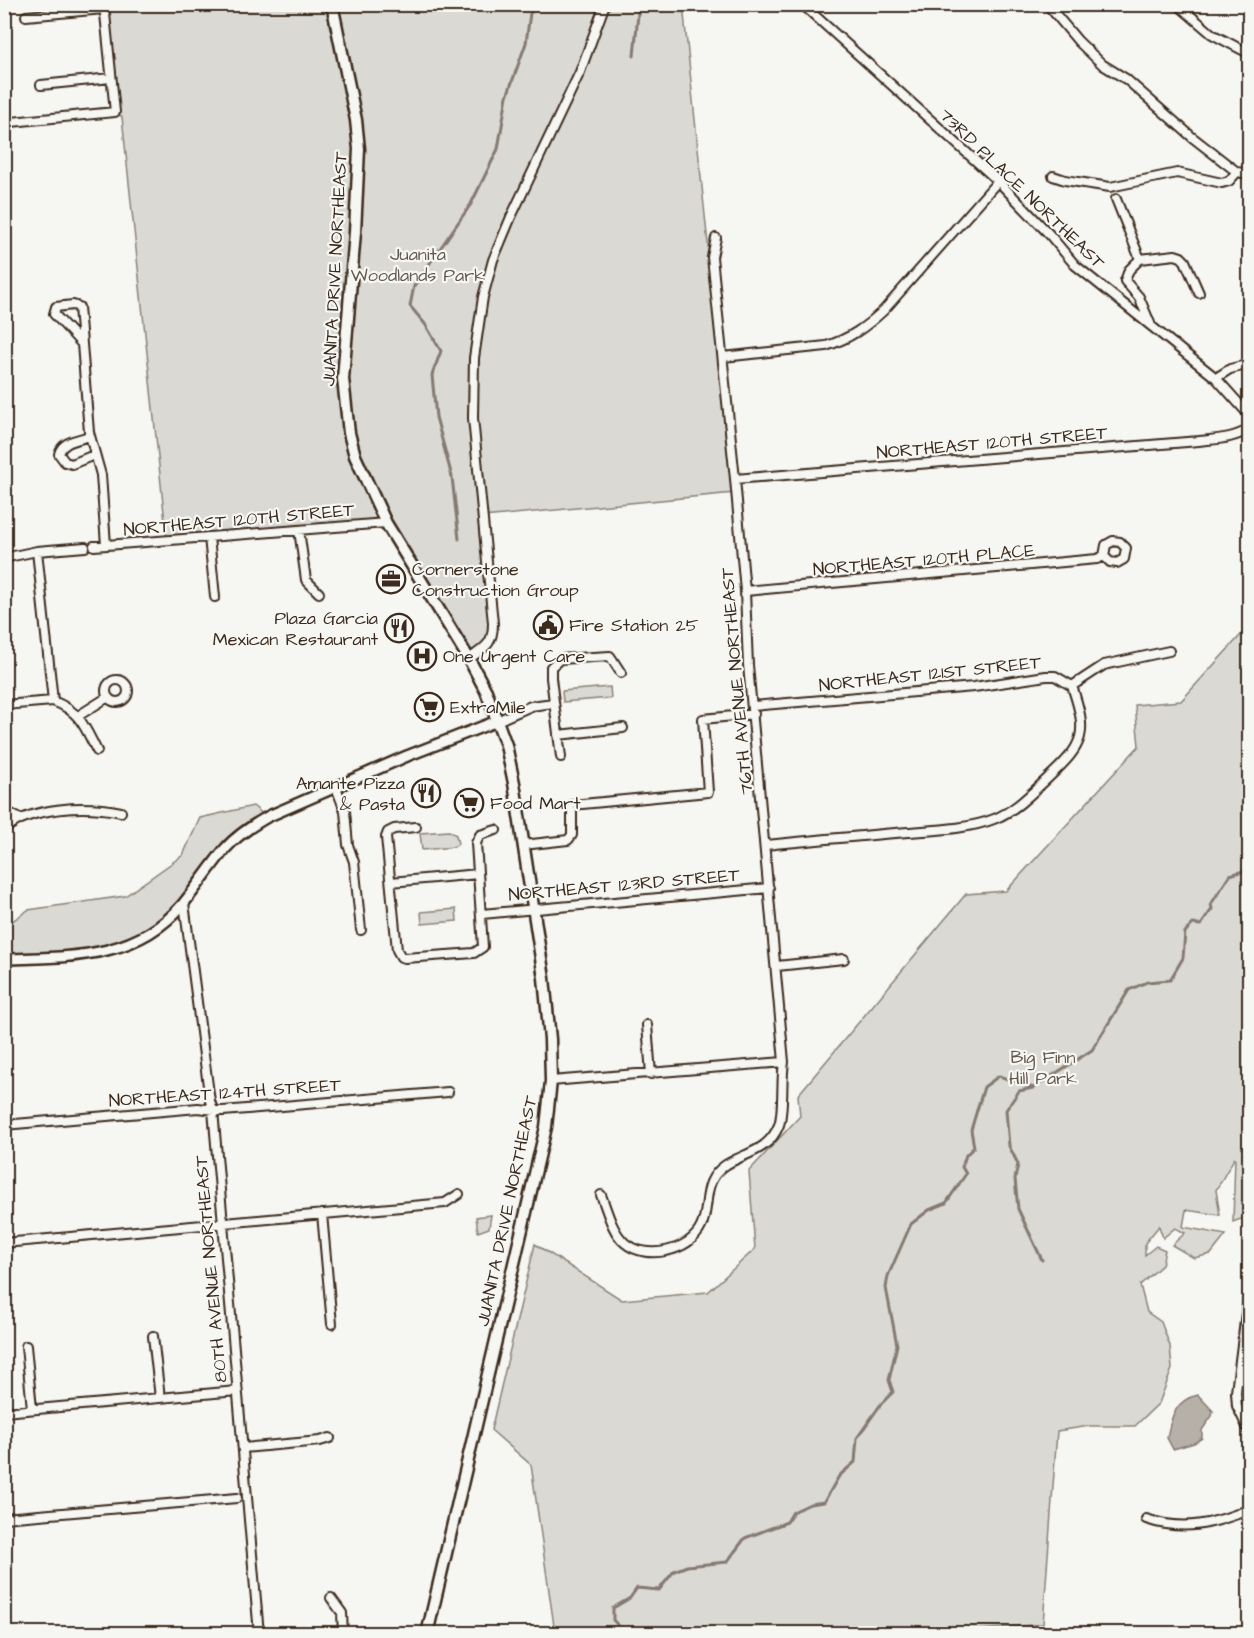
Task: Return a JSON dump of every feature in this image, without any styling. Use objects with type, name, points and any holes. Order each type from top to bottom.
[{"type":"main road","name":"JUANITA DRIVE NORTHEAST","points":[[332,4],[356,120],[359,149],[343,379],[349,433],[355,456],[386,523],[470,659],[486,691],[497,721],[511,767],[544,978],[550,1039],[551,1081],[546,1127],[427,1634]]},
{"type":"street","points":[[470,659],[487,646],[493,637],[473,418],[474,358],[483,297],[493,260],[580,72],[605,4]]},
{"type":"street","name":"73RD PLACE NORTHEAST","points":[[802,4],[998,181],[1075,265],[1216,378],[1250,416]]},
{"type":"street","points":[[1047,4],[1078,41],[1103,65],[1126,79],[1192,137],[1237,172],[1250,174]]},
{"type":"street","points":[[1177,4],[1212,34],[1250,54]]},
{"type":"street","points":[[11,122],[115,112],[104,7],[26,16]]},
{"type":"street","points":[[41,85],[111,78]]},
{"type":"street","points":[[1053,176],[1110,187],[1177,173],[1222,183],[1229,181],[1237,172]]},
{"type":"street","points":[[723,357],[826,346],[841,341],[865,327],[884,310],[998,181]]},
{"type":"street","points":[[1116,199],[1140,259]]},
{"type":"street","name":"76TH AVENUE NORTHEAST","points":[[601,1195],[617,1233],[626,1244],[638,1250],[650,1252],[684,1245],[701,1228],[711,1183],[720,1170],[731,1161],[759,1150],[768,1143],[780,1123],[784,1062],[748,665],[745,591],[735,479],[712,257],[716,238]]},
{"type":"street","points":[[1150,324],[1139,297],[1125,281],[1129,270],[1140,259],[1171,255],[1181,257],[1185,261],[1198,293]]},
{"type":"street","points":[[82,344],[54,314],[56,307],[75,305],[79,307],[90,436],[101,475],[106,545]]},
{"type":"street","points":[[1216,378],[1230,369],[1250,364]]},
{"type":"street","name":"NORTHEAST 120TH STREET","points":[[735,479],[1199,441],[1225,438],[1250,428]]},
{"type":"street","points":[[90,436],[64,444],[59,454],[65,462],[72,464],[94,455]]},
{"type":"street","name":"NORTHEAST 120TH STREET","points":[[94,546],[386,523]]},
{"type":"street","points":[[299,530],[306,580],[319,593]]},
{"type":"street","points":[[209,537],[215,597]]},
{"type":"street","points":[[4,558],[37,551],[85,547]]},
{"type":"street","points":[[37,551],[53,701]]},
{"type":"street","name":"NORTHEAST 120TH PLACE","points":[[745,591],[1097,559],[1104,556]]},
{"type":"street","points":[[766,845],[927,830],[982,823],[995,819],[1021,803],[1067,761],[1077,748],[1082,728],[1072,686],[1104,665],[1169,651]]},
{"type":"street","points":[[561,757],[553,703],[551,667],[560,659],[610,656],[621,673]]},
{"type":"street","name":"NORTHEAST 121ST STREET","points":[[523,845],[568,840],[572,835],[572,806],[708,792],[703,719],[753,710],[974,687],[1046,676],[1055,676],[1072,686]]},
{"type":"street","points":[[78,716],[108,697]]},
{"type":"street","points":[[4,705],[53,701],[68,707],[78,716],[97,751]]},
{"type":"street","points":[[4,959],[100,953],[138,940],[170,919],[226,848],[269,816],[531,706],[553,703]]},
{"type":"street","points":[[558,735],[623,728]]},
{"type":"street","points":[[336,787],[345,811],[348,845],[354,862],[361,930]]},
{"type":"street","points":[[4,830],[20,819],[38,813],[99,807],[120,812]]},
{"type":"street","points":[[4,810],[20,819]]},
{"type":"street","points":[[416,827],[394,829],[388,832],[386,837],[397,950],[399,955],[405,958],[474,952],[482,948],[484,942],[476,843],[480,835],[496,830]]},
{"type":"street","points":[[391,882],[478,874]]},
{"type":"street","name":"NORTHEAST 123RD STREET","points":[[482,914],[769,888]]},
{"type":"street","name":"80TH AVENUE NORTHEAST","points":[[184,903],[213,1110],[259,1634]]},
{"type":"street","points":[[777,966],[844,959]]},
{"type":"street","points":[[647,1025],[651,1074]]},
{"type":"street","points":[[551,1081],[784,1062]]},
{"type":"street","name":"NORTHEAST 124TH STREET","points":[[4,1125],[198,1108],[213,1110],[448,1092]]},
{"type":"street","points":[[4,1243],[446,1203],[459,1194]]},
{"type":"street","points":[[322,1214],[332,1324]]},
{"type":"street","points":[[1250,1281],[1236,1392],[1237,1406],[1250,1433]]},
{"type":"street","points":[[153,1336],[160,1398]]},
{"type":"street","points":[[26,1346],[32,1409]]},
{"type":"street","points":[[4,1412],[237,1391]]},
{"type":"street","points":[[243,1448],[320,1441],[330,1438]]},
{"type":"street","points":[[4,1518],[237,1498]]},
{"type":"street","points":[[1146,1519],[1165,1525],[1199,1524],[1222,1520],[1250,1509]]},
{"type":"street","points":[[331,1598],[342,1612],[344,1634]]},
{"type":"green space","name":"Juanita Woodlands Park","points":[[104,5],[683,5],[734,493],[483,517],[493,637],[469,659],[386,523],[167,541],[122,117],[115,112]]},
{"type":"green space","name":"Big Finn Hill Park","points":[[1249,626],[1249,1216],[1233,1222],[1235,1157],[1216,1190],[1220,1215],[1186,1210],[1183,1227],[1226,1235],[1211,1254],[1194,1258],[1172,1245],[1185,1233],[1175,1228],[1163,1238],[1159,1226],[1145,1243],[1145,1255],[1156,1246],[1165,1250],[1162,1265],[1140,1285],[1147,1312],[1161,1322],[1170,1346],[1172,1369],[1159,1403],[1135,1426],[1090,1426],[1057,1431],[1043,1624],[940,1634],[555,1633],[531,1465],[491,1430],[535,1244],[622,1300],[708,1292],[755,1249],[749,1171],[800,1116],[798,1095],[966,894],[1006,891],[1139,746],[1135,705],[1181,701]]},
{"type":"green space","points":[[610,687],[611,698],[563,702],[562,691]]},
{"type":"green space","points":[[253,806],[264,815],[245,828],[170,919],[119,948],[5,959],[4,927],[28,910],[125,896],[183,855],[200,818]]},
{"type":"green space","points":[[449,831],[456,835],[458,844],[454,847],[422,850],[420,833]]},
{"type":"green space","points":[[456,909],[457,921],[422,924],[421,912]]},
{"type":"green space","points":[[491,1215],[489,1228],[478,1232],[476,1217]]},
{"type":"shaded area","points":[[1198,1395],[1213,1411],[1202,1430],[1202,1438],[1194,1443],[1173,1449],[1167,1438],[1175,1410],[1190,1397]]},
{"type":"waterway","points":[[459,539],[452,477],[436,417],[432,375],[441,351],[425,324],[410,306],[414,286],[471,204],[498,149],[507,96],[526,43],[530,13],[539,4]]},
{"type":"waterway","points":[[634,56],[639,4]]},
{"type":"waterway","points":[[626,1634],[613,1620],[613,1608],[630,1598],[637,1588],[659,1590],[674,1571],[687,1566],[727,1562],[745,1538],[787,1522],[793,1512],[810,1504],[824,1502],[839,1476],[855,1462],[857,1438],[881,1404],[893,1392],[889,1380],[897,1345],[886,1288],[888,1276],[911,1224],[929,1210],[946,1203],[966,1174],[962,1167],[966,1155],[974,1147],[971,1130],[984,1087],[999,1076],[1033,1088],[1092,1050],[1129,990],[1147,982],[1170,980],[1183,958],[1185,932],[1193,924],[1201,925],[1212,909],[1211,904],[1230,875],[1250,869]]},
{"type":"waterway","points":[[1033,1088],[1019,1091],[1006,1110],[1009,1146],[1018,1164],[1015,1179],[1018,1209],[1042,1260]]},
{"type":"place","name":"Cornerstone Construction Group","points":[[391,579]]},
{"type":"place","name":"Fire Station 25","points":[[548,625]]},
{"type":"place","name":"Plaza Garcia Mexican Restaurant","points":[[399,628]]},
{"type":"place","name":"One Urgent Care","points":[[422,656]]},
{"type":"place","name":"ExtraMile","points":[[429,707]]},
{"type":"place","name":"Amante Pizza & Pasta","points":[[426,793]]},
{"type":"place","name":"Food Mart","points":[[469,803]]}]
